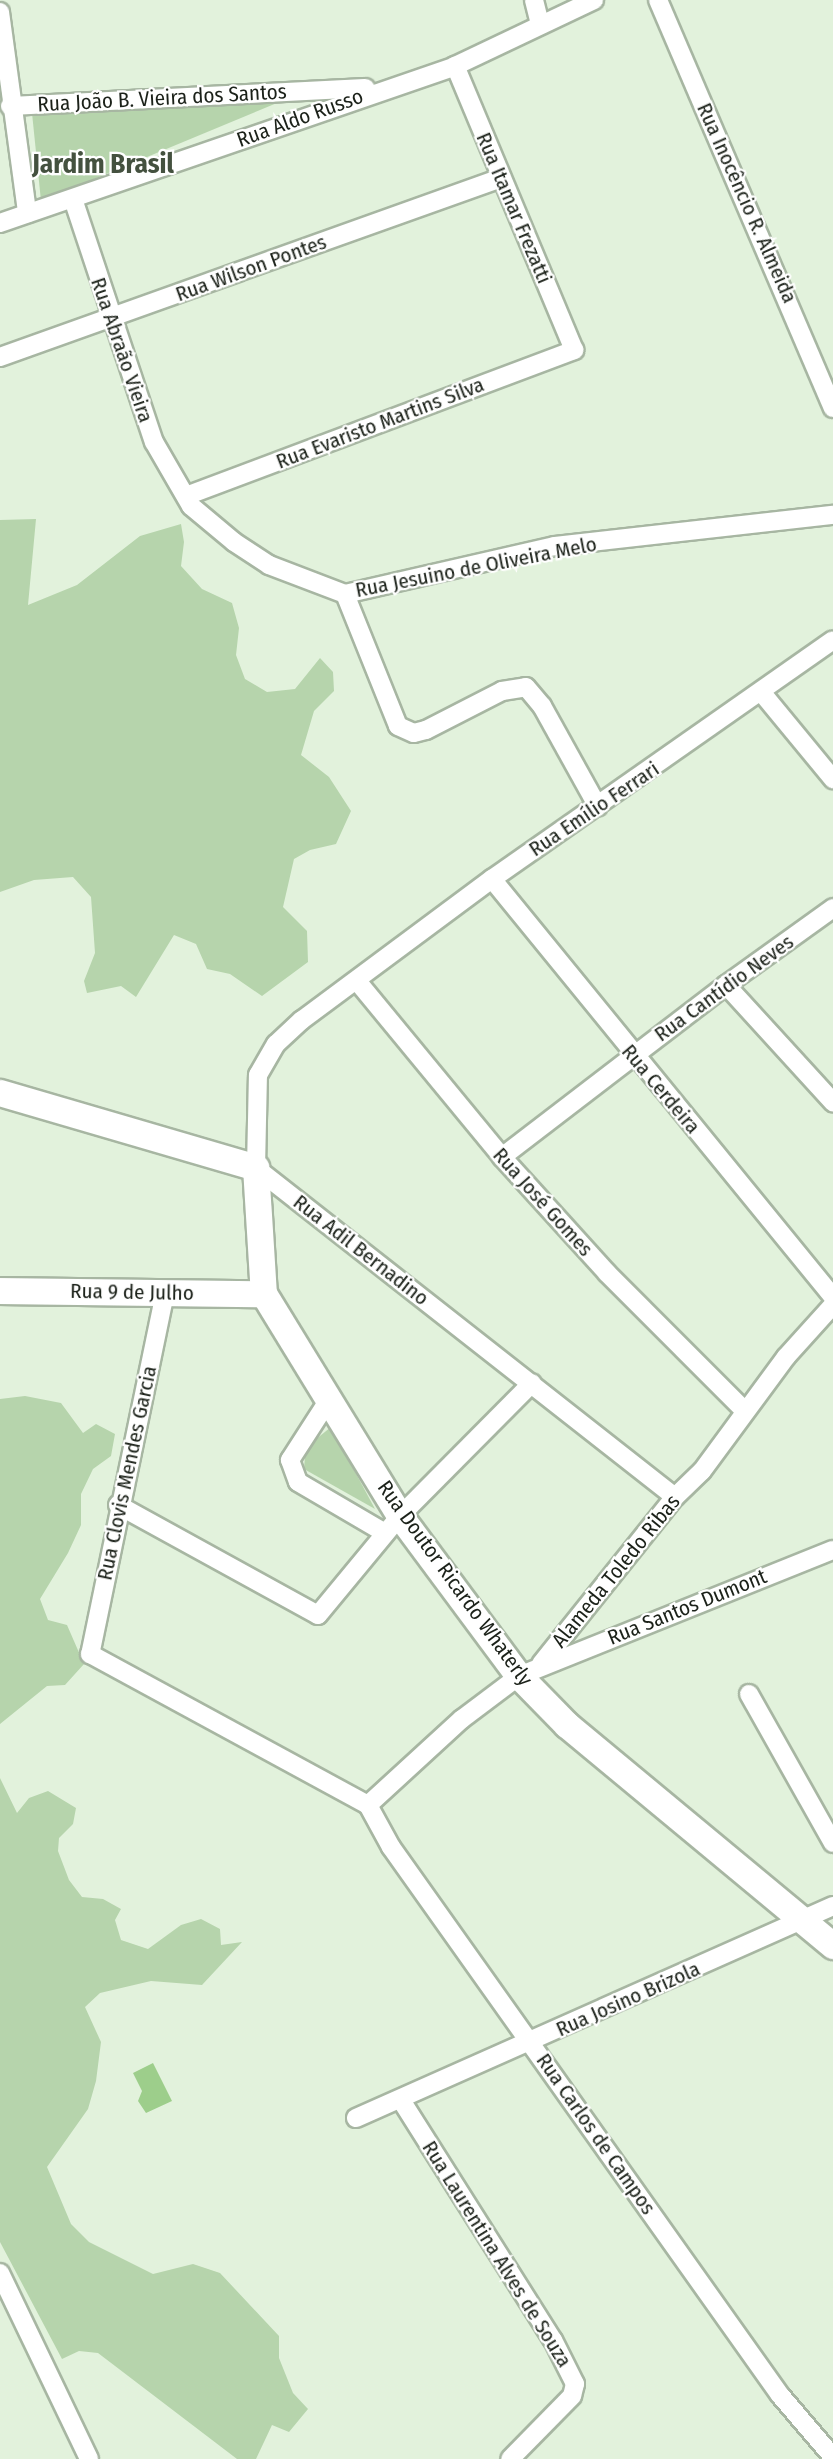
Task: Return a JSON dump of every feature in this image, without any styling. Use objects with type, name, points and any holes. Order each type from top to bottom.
[{"type":"main road","name":"Rua Adil Bernadino","points":[[0,1093],[256,1168]]},
{"type":"main road","points":[[256,1168],[264,1294]]},
{"type":"main road","name":"Rua 9 de Julho","points":[[0,1291],[264,1294]]},
{"type":"main road","name":"Rua Doutor Ricardo Whaterly","points":[[264,1294],[330,1398],[392,1524],[530,1670],[567,1725],[833,1946]]},
{"type":"street","points":[[534,0],[540,24]]},
{"type":"street","name":"Rua Aldo Russo","points":[[0,223],[455,66],[594,0]]},
{"type":"street","name":"Rua Inocêncio R. Almeida","points":[[658,0],[827,374],[833,408]]},
{"type":"street","points":[[0,12],[10,106],[27,213]]},
{"type":"street","name":"Rua Itamar Frezatti","points":[[455,66],[574,350]]},
{"type":"street","name":"Rua João B. Vieira dos Santos","points":[[10,106],[386,88]]},
{"type":"street","name":"Rua Wilson Pontes","points":[[0,357],[501,178]]},
{"type":"street","name":"Rua Abraão Vieira","points":[[73,199],[110,318],[154,442],[186,496]]},
{"type":"street","name":"Rua Evaristo Martins Silva","points":[[186,496],[574,350]]},
{"type":"street","name":"Rua Jesuino de Oliveira Melo","points":[[186,496],[191,506],[234,542],[269,565],[345,594],[555,546],[833,515]]},
{"type":"street","points":[[345,594],[398,726],[414,733],[426,730],[502,691],[526,687],[542,706],[598,807]]},
{"type":"street","name":"Rua Emílio Ferrari","points":[[256,1168],[258,1075],[263,1061],[302,1020],[492,879],[762,693],[833,640]]},
{"type":"street","points":[[762,693],[833,779]]},
{"type":"street","name":"Rua Cerdeira","points":[[492,879],[632,1056],[833,1297]]},
{"type":"street","name":"Rua Cantídio Neves","points":[[502,1157],[726,985],[833,909]]},
{"type":"street","name":"Rua José Gomes","points":[[357,981],[502,1157],[607,1273],[744,1410]]},
{"type":"street","points":[[726,985],[833,1102]]},
{"type":"street","name":"Rua Adil Bernadino","points":[[256,1168],[675,1497]]},
{"type":"street","name":"Rua Clovis Mendes Garcia","points":[[165,1293],[118,1505],[90,1654],[368,1805]]},
{"type":"street","name":"Alameda Toledo Ribas","points":[[368,1805],[462,1719],[530,1670],[675,1497],[702,1471],[744,1410],[833,1305]]},
{"type":"street","points":[[118,1505],[318,1615],[392,1524],[532,1383]]},
{"type":"street","points":[[330,1398],[290,1460],[298,1482],[392,1524]]},
{"type":"street","name":"Rua Santos Dumont","points":[[530,1670],[833,1550]]},
{"type":"street","points":[[749,1694],[833,1843]]},
{"type":"street","name":"Rua Carlos de Campos","points":[[368,1805],[391,1847],[780,2395],[833,2457]]},
{"type":"street","name":"Rua Josino Brizola","points":[[356,2118],[401,2100],[833,1906]]},
{"type":"street","name":"Rua Laurentina Alves de Souza","points":[[401,2100],[553,2340],[575,2384],[572,2396],[510,2459]]},
{"type":"street","points":[[0,2273],[89,2459]]},
{"type":"shaded area","points":[[289,98],[41,201],[32,113]]},
{"type":"shaded area","points":[[36,519],[28,605],[77,585],[140,536],[181,524],[184,542],[181,566],[202,589],[232,603],[239,628],[236,655],[245,679],[267,692],[295,689],[320,658],[333,672],[334,691],[314,711],[301,755],[329,777],[351,811],[336,844],[310,850],[294,859],[283,907],[307,931],[308,962],[262,996],[230,974],[207,969],[196,944],[174,935],[136,997],[121,986],[87,993],[84,981],[95,953],[91,897],[73,877],[34,880],[0,892],[0,520]]},
{"type":"shaded area","points":[[25,1396],[61,1403],[83,1433],[96,1424],[115,1434],[111,1456],[93,1469],[81,1494],[81,1525],[68,1553],[40,1599],[48,1620],[67,1625],[84,1664],[65,1685],[47,1686],[0,1724],[0,1399]]},
{"type":"shaded area","points":[[331,1427],[375,1509],[304,1469],[305,1456],[315,1440]]},
{"type":"shaded area","points":[[0,1778],[17,1813],[29,1798],[48,1791],[76,1808],[73,1824],[59,1838],[58,1851],[69,1880],[82,1897],[103,1899],[121,1909],[115,1920],[121,1940],[148,1949],[181,1925],[201,1919],[220,1929],[221,1945],[242,1942],[202,1985],[151,1981],[100,1993],[85,2007],[101,2042],[96,2081],[88,2109],[47,2167],[71,2224],[89,2242],[153,2274],[193,2264],[220,2273],[279,2336],[279,2358],[293,2393],[308,2409],[289,2432],[272,2425],[256,2459],[237,2459],[98,2353],[79,2351],[62,2359],[0,2242]]},
{"type":"shaded area","points":[[153,2063],[172,2101],[146,2113],[138,2101],[142,2091],[133,2073]]},
{"type":"district","name":"Jardim Brasil","points":[[103,165]]}]
